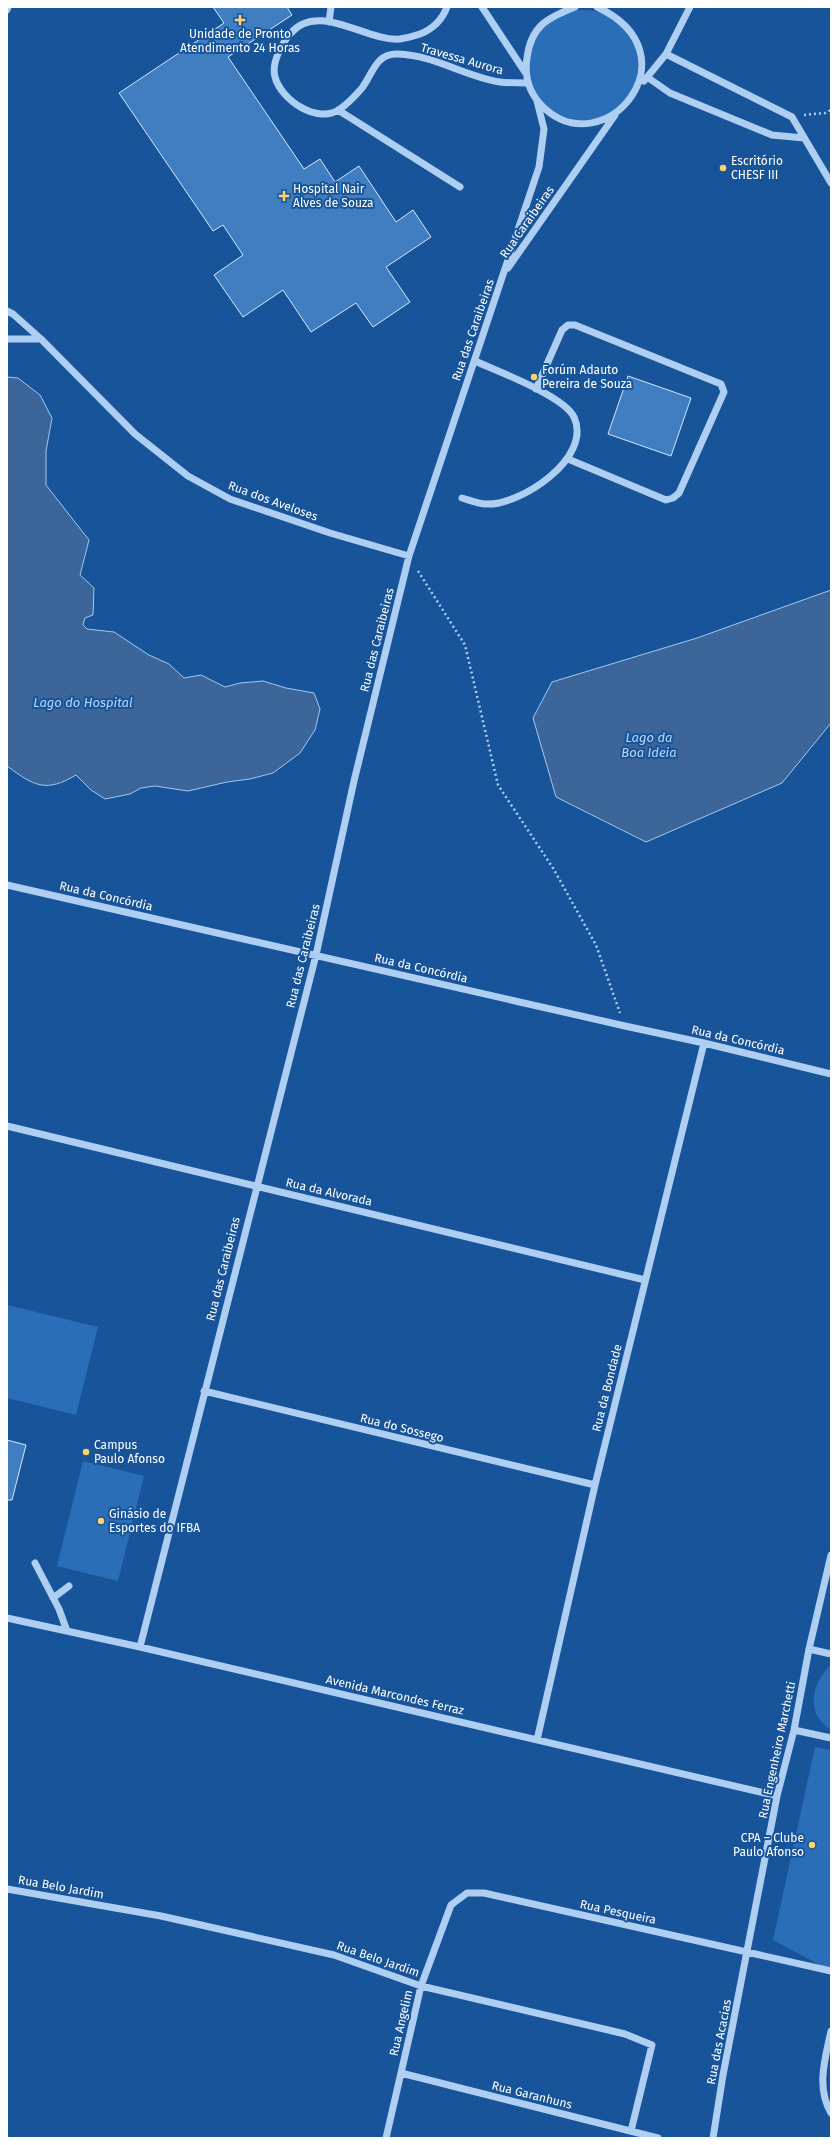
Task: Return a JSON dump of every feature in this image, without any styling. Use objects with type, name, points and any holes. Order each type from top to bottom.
[{"type":"street","points":[[329,22],[331,7]]},
{"type":"street","name":"Travessa Aurora","points":[[447,7],[444,15],[435,25],[425,32],[399,39],[385,38],[323,20],[307,22],[291,32],[276,57],[274,76],[282,91],[307,112],[326,113],[338,110],[361,89],[378,61],[385,55],[398,54],[424,58],[500,82],[527,83]]},
{"type":"street","name":"Rua Caraibeiras","points":[[482,7],[525,72]]},
{"type":"street","name":"Rua Caraibeiras","points":[[504,274],[539,167],[544,129],[537,101],[527,83],[525,72],[529,42],[548,18],[575,7]]},
{"type":"street","points":[[637,88],[666,54],[690,7]]},
{"type":"street","name":"Rua Caraibeiras","points":[[504,274],[616,114],[637,88],[642,74],[641,53],[633,34],[620,19],[600,8]]},
{"type":"street","points":[[666,54],[792,117],[831,183]]},
{"type":"street","points":[[647,77],[670,93],[772,135],[804,138]]},
{"type":"street","name":"Rua Caraibeiras","points":[[537,101],[550,113],[565,121],[582,124],[600,121],[616,114]]},
{"type":"street","points":[[338,110],[460,187]]},
{"type":"street","name":"Rua das Caraibeiras","points":[[140,1647],[256,1186],[316,955],[354,781],[409,556],[504,274]]},
{"type":"street","name":"Rua dos Aveloses","points":[[7,311],[13,314],[41,339],[135,434],[188,476],[230,500],[330,533],[409,556]]},
{"type":"street","points":[[536,389],[562,330],[568,325],[575,325],[721,384],[723,387],[724,392],[679,493],[673,498],[666,500],[568,459]]},
{"type":"street","points":[[7,340],[41,339]]},
{"type":"street","points":[[462,498],[486,504],[506,501],[534,489],[555,473],[568,459],[574,445],[576,429],[574,417],[562,403],[536,389],[475,361]]},
{"type":"street","name":"Rua da Concórdia","points":[[7,885],[625,1026],[704,1042],[831,1074]]},
{"type":"street","name":"Rua da Bondade","points":[[537,1740],[595,1485],[704,1042]]},
{"type":"street","name":"Rua da Alvorada","points":[[7,1126],[645,1280]]},
{"type":"street","name":"Rua do Sossego","points":[[204,1392],[595,1485]]},
{"type":"street","name":"Rua Engenheiro Marchetti","points":[[748,1951],[777,1796],[794,1730],[809,1649],[831,1555]]},
{"type":"street","points":[[36,1563],[67,1631]]},
{"type":"street","points":[[53,1598],[69,1586]]},
{"type":"street","name":"Avenida Marcondes Ferraz","points":[[7,1618],[140,1647],[777,1796]]},
{"type":"street","points":[[809,1649],[831,1654]]},
{"type":"street","points":[[794,1730],[831,1738]]},
{"type":"street","name":"Rua Belo Jardim","points":[[7,1889],[161,1916],[334,1955],[421,1986],[625,2034],[652,2045],[631,2131]]},
{"type":"street","name":"Rua Angelim","points":[[386,2138],[421,1986],[451,1905],[467,1893],[484,1894]]},
{"type":"street","name":"Rua Pesqueira","points":[[484,1894],[748,1951],[831,1971]]},
{"type":"street","name":"Rua das Acacias","points":[[713,2138],[723,2075],[748,1951]]},
{"type":"street","points":[[831,2031],[822,2078],[826,2104],[831,2113]]},
{"type":"street","name":"Rua Garanhuns","points":[[401,2073],[658,2138]]},
{"type":"path","points":[[792,117],[826,113],[831,110]]},
{"type":"path","points":[[409,556],[465,646],[498,785],[553,868],[596,945],[625,1026]]},
{"type":"shaded area","points":[[583,10],[604,14],[614,19],[622,26],[629,34],[634,44],[638,65],[634,86],[629,96],[622,104],[614,111],[604,116],[583,120],[562,116],[552,111],[544,104],[537,96],[532,86],[528,65],[532,44],[537,34],[544,26],[552,19],[562,14]]},
{"type":"shaded area","points":[[7,1305],[98,1327],[76,1415],[7,1398]]},
{"type":"shaded area","name":"Ginásio de Esportes do IFBA","points":[[83,1461],[144,1476],[118,1581],[57,1566]]},
{"type":"shaded area","points":[[831,1664],[831,1729],[827,1728],[818,1717],[814,1706],[814,1699],[816,1686]]},
{"type":"shaded area","name":"CPA – Clube Paulo Afonso","points":[[815,1747],[831,1750],[831,1971],[773,1940]]},
{"type":"water","name":"Lago do Hospital","points":[[7,377],[18,378],[40,395],[52,418],[46,451],[46,485],[89,540],[80,575],[94,588],[93,615],[85,618],[83,625],[87,629],[114,632],[149,655],[169,664],[184,678],[201,675],[225,687],[240,683],[263,681],[286,688],[314,693],[320,709],[315,730],[300,753],[273,773],[188,791],[155,786],[141,788],[130,794],[105,799],[91,790],[76,775],[66,781],[56,784],[40,785],[25,778],[7,766]]},
{"type":"water","name":"Lago da Boa Ideia","points":[[831,590],[831,723],[782,783],[646,842],[556,797],[533,718],[552,682],[697,638]]},
{"type":"building","name":"Hospital Nair Alves de Souza","points":[[213,7],[287,7],[292,15],[228,57],[304,169],[320,159],[335,182],[359,166],[396,222],[413,210],[431,237],[386,267],[410,302],[373,327],[356,303],[311,332],[283,290],[243,317],[214,275],[243,255],[223,225],[213,231],[119,93],[224,23]]},
{"type":"building","points":[[628,376],[691,398],[671,456],[608,434]]},
{"type":"building","points":[[7,1440],[26,1445],[12,1500],[7,1500]]},
{"type":"place","name":"Unidade de Pronto Atendimento 24 Horas","points":[[240,20]]},
{"type":"place","name":"Escritório CHESF III","points":[[723,168]]},
{"type":"place","name":"Hospital Nair Alves de Souza","points":[[284,196]]},
{"type":"place","name":"Forúm Adauto Pereira de Souza","points":[[534,377]]},
{"type":"place","name":"Campus Paulo Afonso","points":[[86,1452]]},
{"type":"place","name":"Ginásio de Esportes do IFBA","points":[[101,1521]]},
{"type":"place","name":"CPA – Clube Paulo Afonso","points":[[812,1845]]}]
